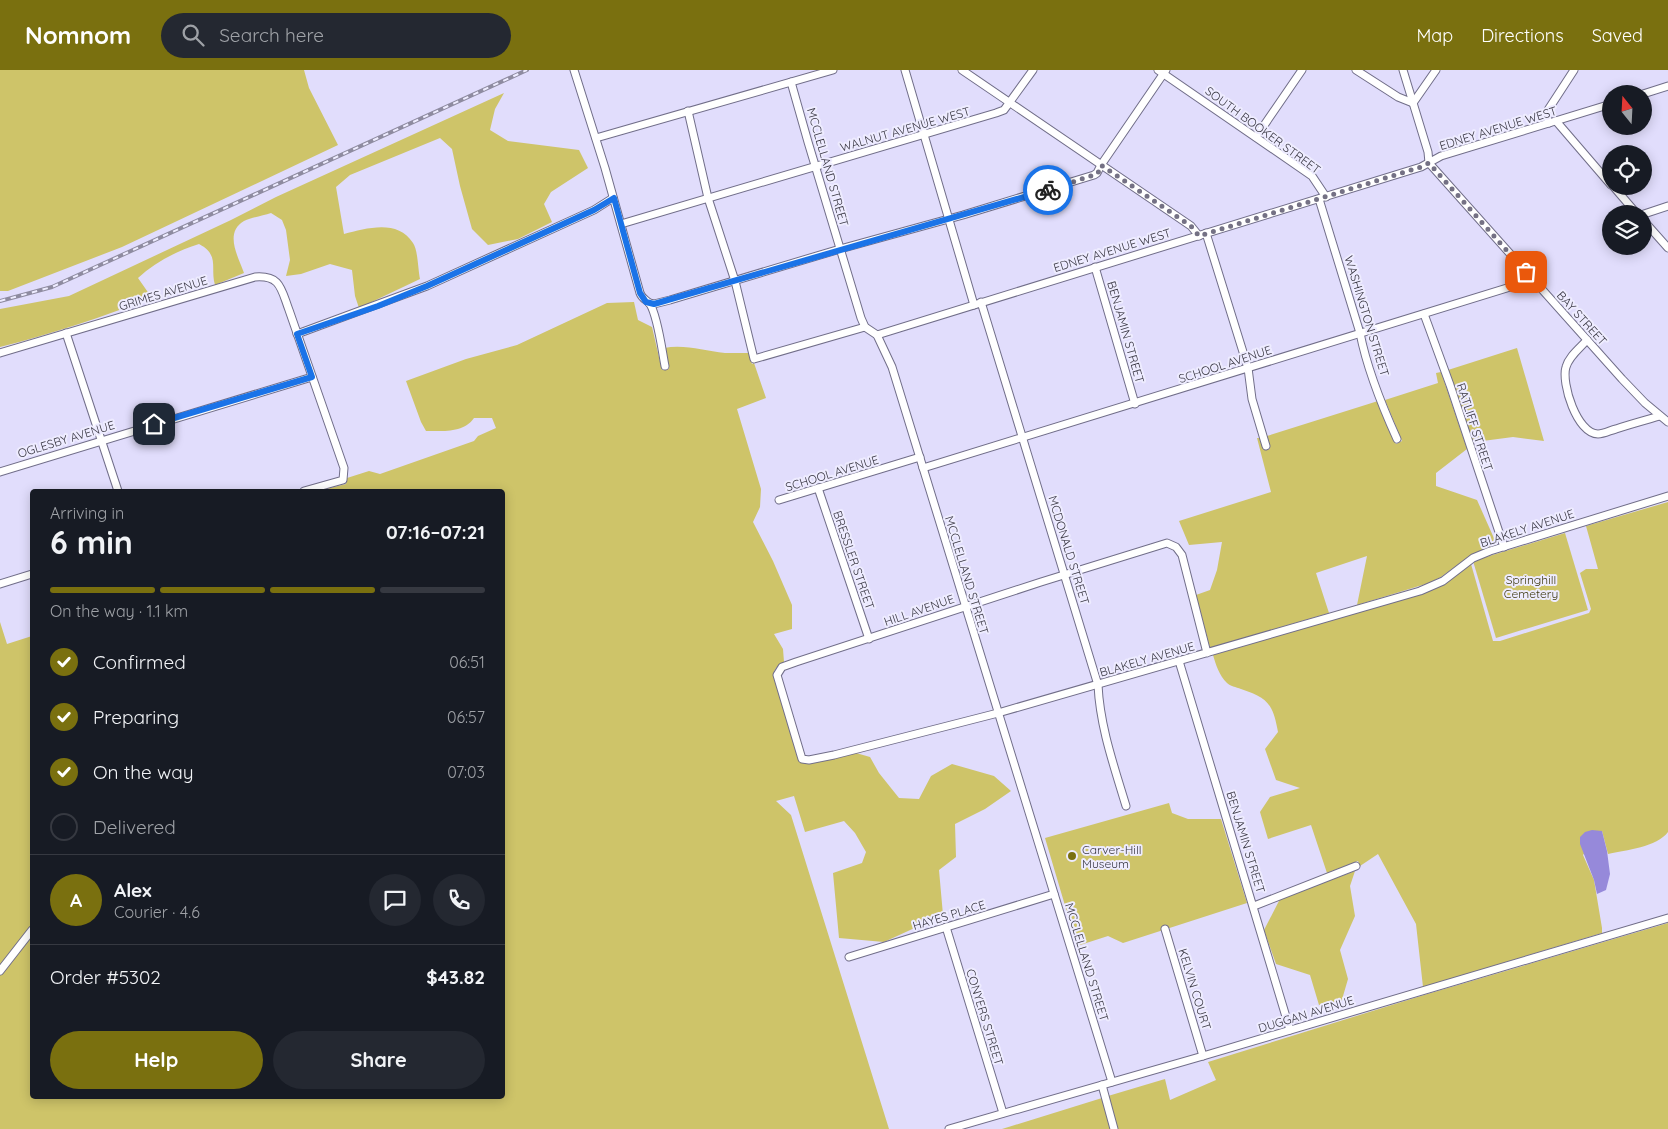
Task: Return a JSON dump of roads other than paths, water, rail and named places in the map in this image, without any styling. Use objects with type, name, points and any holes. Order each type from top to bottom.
[{"type":"street","points":[[574,70],[614,198],[641,297],[654,304],[1094,175],[1098,173],[1101,165],[1162,71]]},
{"type":"street","points":[[596,138],[833,70]]},
{"type":"street","name":"MCDONALD STREET","points":[[905,70],[948,219],[1024,438],[1065,574],[1098,685],[1104,732],[1126,806]]},
{"type":"street","points":[[962,70],[1203,234],[1248,368],[1252,399],[1266,446]]},
{"type":"street","name":"WALNUT AVENUE WEST","points":[[621,224],[996,113],[1004,110],[1033,70]]},
{"type":"street","points":[[1256,137],[1302,70]]},
{"type":"street","points":[[1356,70],[1398,97],[1413,103],[1436,70]]},
{"type":"street","name":"BAY STREET","points":[[1403,70],[1428,152],[1429,163],[1635,393],[1668,422]]},
{"type":"street","points":[[1574,70],[1546,115],[1602,174]]},
{"type":"street","name":"SOUTH BOOKER STREET","points":[[1162,71],[1312,176],[1322,198]]},
{"type":"street","name":"MCCLELLAND STREET","points":[[792,82],[840,249],[865,327]]},
{"type":"street","points":[[1652,91],[1668,86]]},
{"type":"street","name":"EDNEY AVENUE WEST","points":[[877,335],[1421,167],[1441,156],[1602,107]]},
{"type":"street","points":[[688,111],[708,198],[734,281],[754,359],[865,327],[877,335]]},
{"type":"street","points":[[1621,195],[1629,205]]},
{"type":"street","points":[[297,334],[378,306],[427,286],[594,210],[614,198]]},
{"type":"street","name":"WASHINGTON STREET","points":[[1322,198],[1363,348],[1397,439]]},
{"type":"street","points":[[1652,211],[1668,206]]},
{"type":"street","points":[[1652,230],[1668,248]]},
{"type":"street","name":"BENJAMIN STREET","points":[[1095,267],[1136,404]]},
{"type":"street","name":"GRIMES AVENUE","points":[[0,353],[255,277],[273,278],[280,286],[343,464],[343,480],[311,489]]},
{"type":"street","name":"SCHOOL AVENUE","points":[[924,468],[1533,280]]},
{"type":"street","points":[[649,303],[656,322],[665,366]]},
{"type":"street","name":"RATLIFF STREET","points":[[1424,314],[1450,385],[1504,547]]},
{"type":"street","points":[[66,333],[117,489]]},
{"type":"street","name":"MCCLELLAND STREET","points":[[877,335],[892,367],[924,468],[1112,1082]]},
{"type":"street","points":[[1587,340],[1569,360],[1564,372],[1566,388],[1571,402],[1586,429],[1599,434],[1660,416]]},
{"type":"street","name":"OGLESBY AVENUE","points":[[0,472],[312,377]]},
{"type":"street","name":"SCHOOL AVENUE","points":[[779,500],[920,457]]},
{"type":"street","name":"BRESSLER STREET","points":[[818,488],[869,638]]},
{"type":"street","name":"BLAKELY AVENUE","points":[[869,638],[782,667],[778,672],[777,677],[802,759],[809,760],[846,752],[998,713],[1420,591],[1443,581],[1473,558],[1668,496]]},
{"type":"street","name":"HILL AVENUE","points":[[869,638],[1164,544],[1176,547],[1182,555],[1207,653]]},
{"type":"street","points":[[0,584],[30,575]]},
{"type":"street","name":"BENJAMIN STREET","points":[[1179,661],[1290,1030]]},
{"type":"street","points":[[1254,906],[1356,866]]},
{"type":"street","name":"HAYES PLACE","points":[[850,957],[1054,894]]},
{"type":"street","name":"DUGGAN AVENUE","points":[[949,1129],[1668,918]]},
{"type":"street","name":"CONYERS STREET","points":[[946,927],[1003,1113]]},
{"type":"street","name":"KELVIN COURT","points":[[1165,929],[1203,1056]]},
{"type":"street","points":[[0,971],[30,933]]},
{"type":"street","points":[[1102,1085],[1114,1129]]},
{"type":"railway","points":[[0,301],[52,287],[527,70]]},
{"type":"place","name":"Carver-Hill Museum","points":[[1072,856]]},
{"type":"park label","name":"Springhill Cemetery","points":[[1531,586]]}]
